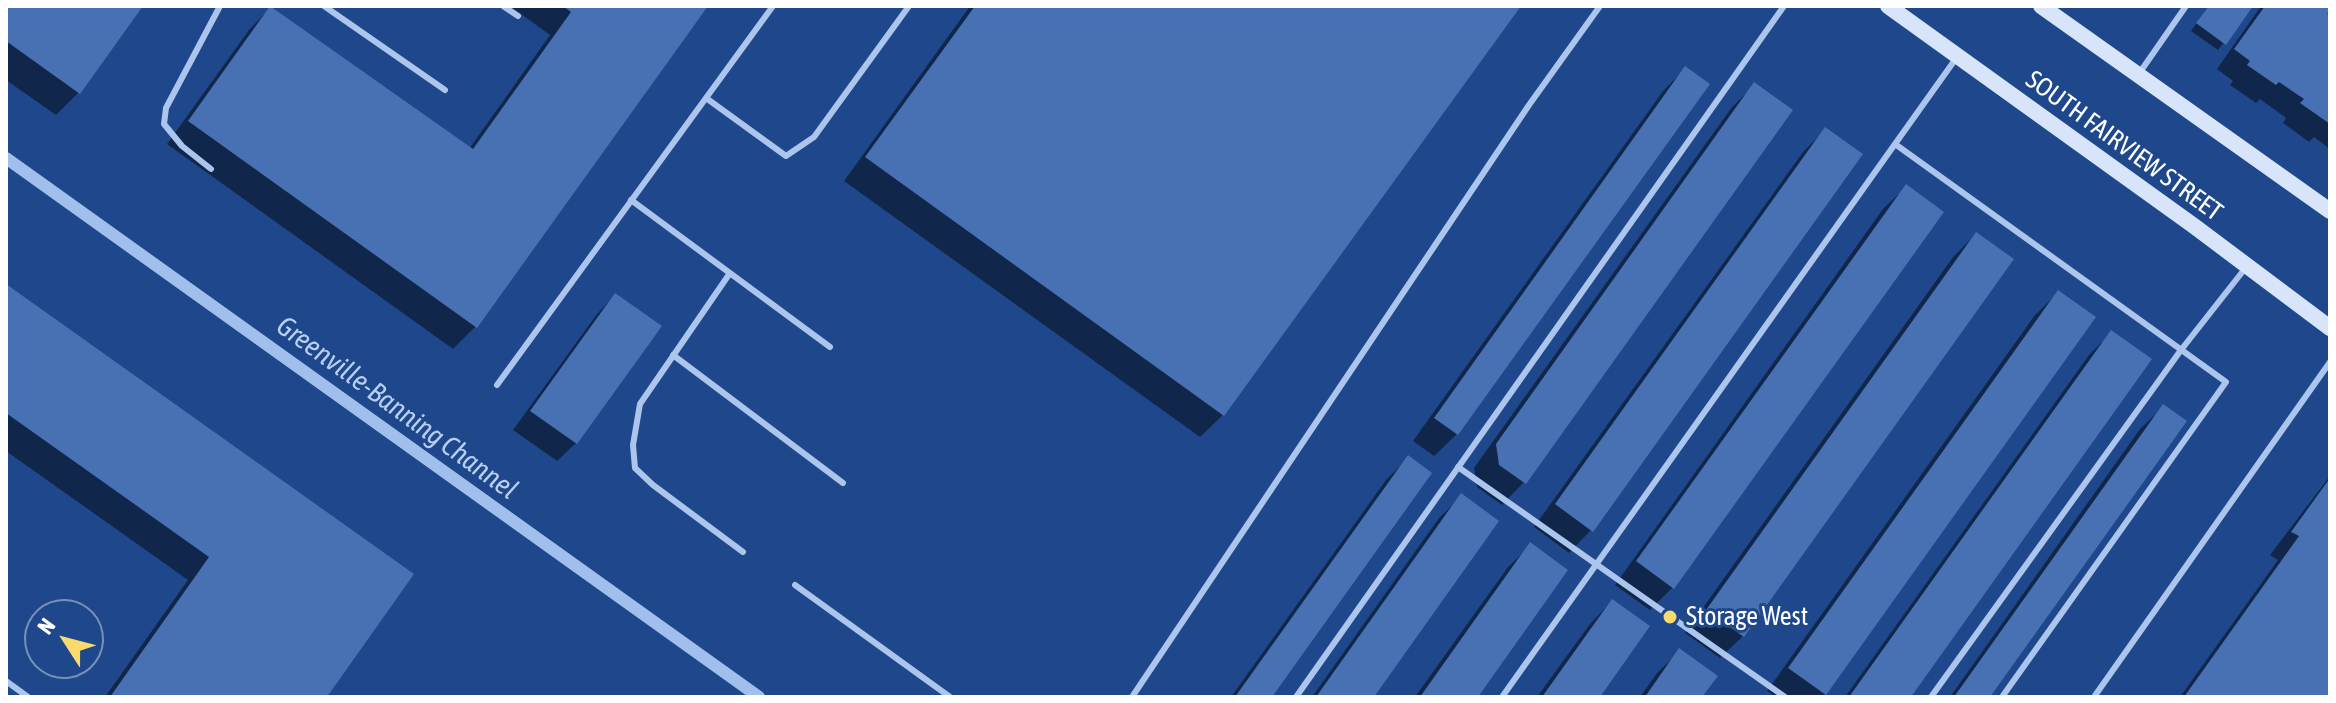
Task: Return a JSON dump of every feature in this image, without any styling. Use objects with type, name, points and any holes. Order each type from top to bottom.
[{"type":"main road","name":"SOUTH FAIRVIEW STREET","points":[[1888,6],[2330,328]]},
{"type":"main road","points":[[2041,6],[2330,211]]},
{"type":"lane","points":[[211,169],[182,146],[164,124],[166,108],[220,6]]},
{"type":"lane","points":[[324,6],[445,90]]},
{"type":"lane","points":[[503,6],[518,16]]},
{"type":"lane","points":[[497,385],[773,6]]},
{"type":"lane","points":[[706,98],[786,156],[814,137],[909,6]]},
{"type":"lane","points":[[1132,697],[1520,118],[1600,6]]},
{"type":"lane","points":[[1296,697],[1784,6]]},
{"type":"lane","points":[[2138,75],[2186,6]]},
{"type":"lane","points":[[1502,697],[1957,56]]},
{"type":"lane","points":[[1895,144],[2226,382],[2002,697]]},
{"type":"lane","points":[[631,200],[830,347]]},
{"type":"lane","points":[[1931,697],[2181,350],[2247,266]]},
{"type":"lane","points":[[730,273],[640,404],[633,445],[635,468],[743,552]]},
{"type":"lane","points":[[673,355],[843,483]]},
{"type":"lane","points":[[2094,697],[2330,362]]},
{"type":"lane","points":[[1458,467],[1785,697]]},
{"type":"lane","points":[[795,585],[950,697]]},
{"type":"lane","points":[[6,681],[28,697]]},
{"type":"building","points":[[6,6],[143,6],[80,94],[6,41]]},
{"type":"building","points":[[270,6],[473,149],[571,12],[563,6],[708,6],[477,328],[188,121]]},
{"type":"building","points":[[975,6],[1521,6],[1224,416],[865,157]]},
{"type":"building","points":[[2209,6],[2253,6],[2226,45],[2196,23]]},
{"type":"building","points":[[2265,6],[2326,6],[2330,9],[2327,14],[2330,16],[2330,124],[2300,103],[2304,99],[2247,65],[2250,61],[2234,49]]},
{"type":"building","points":[[1685,66],[1710,84],[1458,435],[1434,418]]},
{"type":"building","points":[[1754,82],[1793,110],[1526,484],[1499,465],[1496,444]]},
{"type":"building","points":[[1825,127],[1863,154],[1593,532],[1555,504]]},
{"type":"building","points":[[1906,184],[1944,212],[1674,589],[1636,561]]},
{"type":"building","points":[[1976,232],[2014,259],[1744,637],[1706,610]]},
{"type":"building","points":[[6,284],[414,574],[327,697],[110,697],[209,557],[6,413]]},
{"type":"building","points":[[2058,290],[2096,317],[1826,695],[1788,668]]},
{"type":"building","points":[[615,293],[662,326],[577,444],[530,411]]},
{"type":"building","points":[[2111,330],[2152,359],[1911,697],[1849,697]]},
{"type":"building","points":[[2163,404],[2187,421],[1990,697],[1954,697]]},
{"type":"building","points":[[1408,455],[1432,473],[1272,697],[1235,697]]},
{"type":"building","points":[[2330,478],[2330,697],[2184,697],[2299,536],[2291,532]]},
{"type":"building","points":[[1461,493],[1499,521],[1374,697],[1316,697]]},
{"type":"building","points":[[1530,542],[1568,570],[1478,697],[1420,697]]},
{"type":"building","points":[[1612,599],[1650,626],[1600,697],[1542,697]]},
{"type":"building","points":[[1679,648],[1718,676],[1702,697],[1645,697]]},
{"type":"waterway","name":"Greenville-Banning Channel","points":[[6,158],[759,697]]},
{"type":"place","name":"Storage West","points":[[1670,617]]}]
